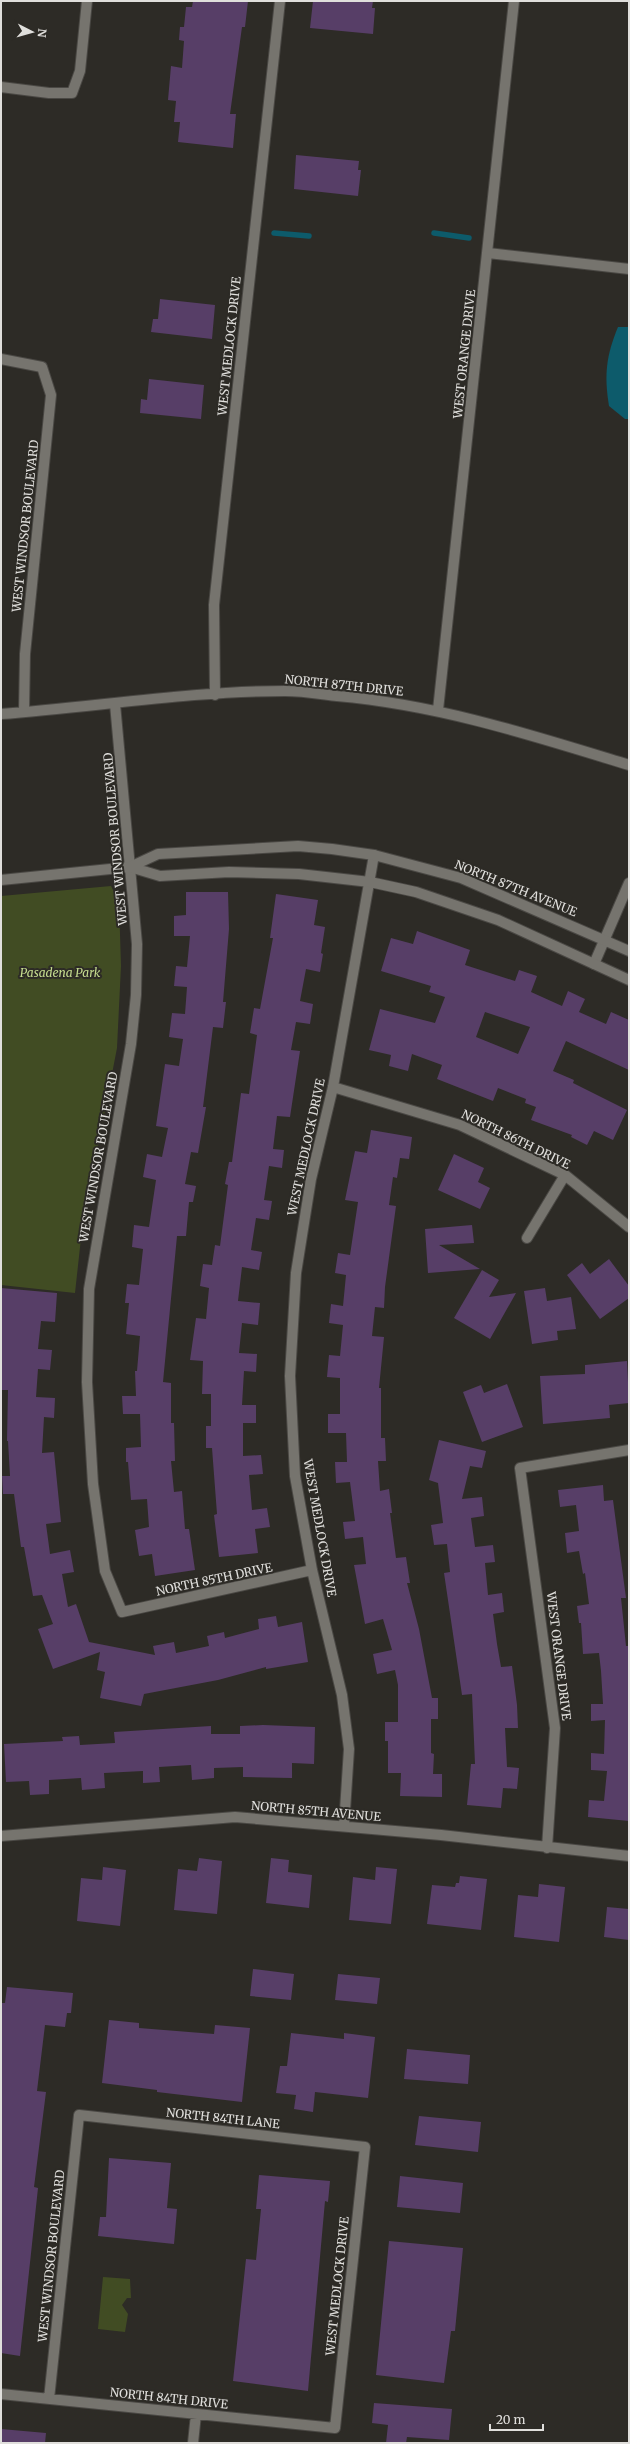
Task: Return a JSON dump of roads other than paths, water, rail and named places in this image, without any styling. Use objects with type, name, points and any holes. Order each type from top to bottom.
[{"type":"street","points":[[1,87],[48,93],[72,93],[80,71],[87,1]]},
{"type":"street","name":"WEST MEDLOCK DRIVE","points":[[215,695],[214,605],[280,1]]},
{"type":"street","name":"WEST ORANGE DRIVE","points":[[438,710],[514,1]]},
{"type":"street","points":[[488,253],[629,269]]},
{"type":"street","name":"WEST WINDSOR BOULEVARD","points":[[1,359],[42,367],[51,395],[25,654],[24,712]]},
{"type":"street","name":"NORTH 87TH DRIVE","points":[[1,714],[215,695],[286,691],[386,700],[438,710],[483,720],[629,765]]},
{"type":"street","name":"WEST WINDSOR BOULEVARD","points":[[115,704],[137,944],[136,995],[131,1044],[90,1289],[87,1382],[93,1484],[105,1571],[122,1612]]},
{"type":"street","name":"NORTH 87TH AVENUE","points":[[1,880],[130,867],[158,854],[238,848],[298,846],[374,855],[461,878],[629,951]]},
{"type":"street","name":"WEST MEDLOCK DRIVE","points":[[344,1826],[349,1749],[342,1695],[312,1570],[295,1476],[290,1376],[296,1273],[310,1179],[333,1087],[374,855]]},
{"type":"street","name":"NORTH 87TH AVENUE","points":[[130,867],[160,876],[229,872],[299,874],[370,882],[416,892],[456,904],[498,920],[629,980]]},
{"type":"street","points":[[594,964],[629,883]]},
{"type":"street","name":"NORTH 86TH DRIVE","points":[[333,1087],[460,1125],[565,1175],[629,1227]]},
{"type":"street","points":[[527,1238],[565,1175]]},
{"type":"street","name":"WEST ORANGE DRIVE","points":[[547,1848],[555,1728],[520,1468],[629,1450]]},
{"type":"street","name":"NORTH 85TH DRIVE","points":[[122,1612],[312,1570]]},
{"type":"street","name":"NORTH 85TH AVENUE","points":[[1,1836],[236,1817],[344,1826],[629,1856]]},
{"type":"street","name":"WEST WINDSOR BOULEVARD","points":[[49,2399],[79,2115]]},
{"type":"street","name":"NORTH 84TH LANE","points":[[79,2115],[365,2147]]},
{"type":"street","name":"WEST MEDLOCK DRIVE","points":[[335,2428],[365,2147]]},
{"type":"street","name":"NORTH 84TH DRIVE","points":[[1,2394],[335,2428]]},
{"type":"street","points":[[193,2443],[196,2414]]},
{"type":"water","points":[[618,327],[629,327],[629,419],[625,419],[609,406],[607,395],[607,366],[611,347]]},
{"type":"waterway","points":[[274,233],[309,236]]},
{"type":"waterway","points":[[434,233],[469,238]]},
{"type":"park label","name":"Pasadena Park","points":[[60,972]]}]
